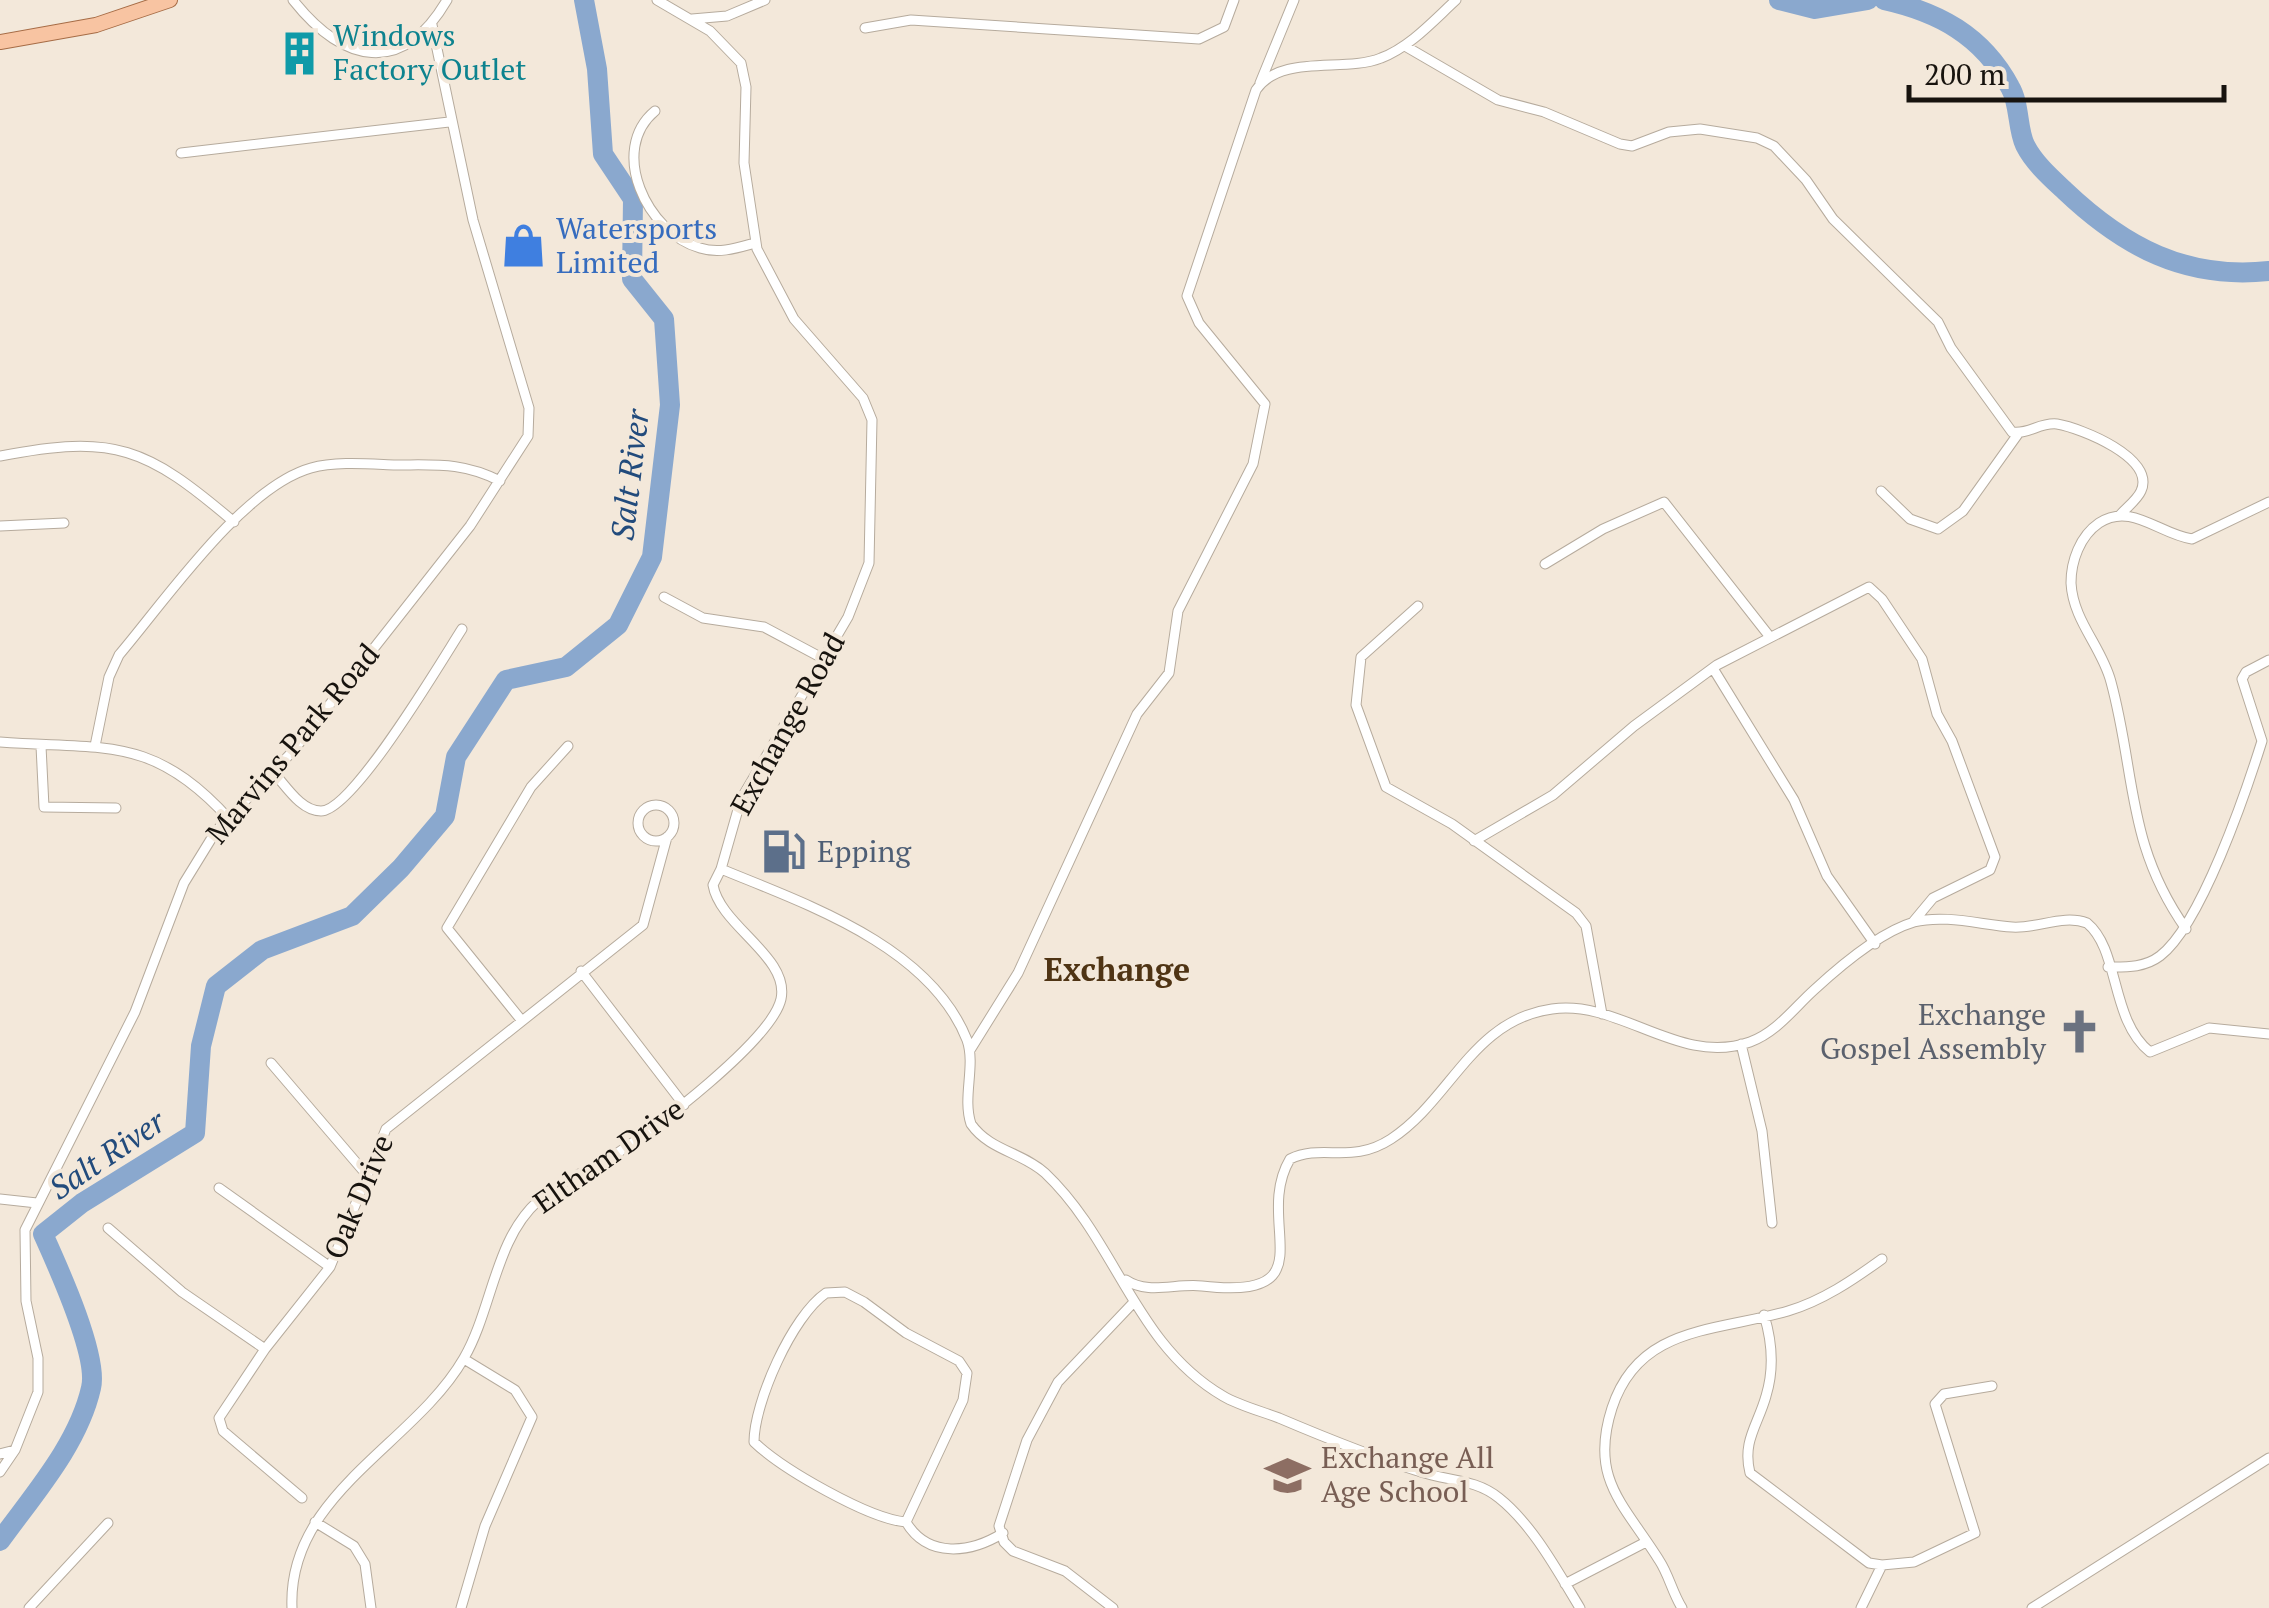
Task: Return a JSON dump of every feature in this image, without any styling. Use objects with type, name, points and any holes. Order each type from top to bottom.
[{"type":"main road","points":[[0,42],[96,24],[170,0]]},
{"type":"street","points":[[293,0],[326,36],[380,54],[404,48],[432,25],[447,0]]},
{"type":"street","name":"Exchange Road","points":[[657,0],[710,31],[742,63],[746,87],[744,163],[755,243],[779,297],[813,345],[863,398],[872,420],[869,563],[848,616],[741,799],[721,868]]},
{"type":"street","points":[[690,19],[727,16],[764,0]]},
{"type":"street","points":[[865,28],[911,20],[1200,38],[1224,28],[1234,0]]},
{"type":"street","points":[[970,1050],[1018,972],[1136,714],[1169,673],[1178,611],[1253,464],[1265,404],[1199,323],[1187,296],[1259,86],[1294,0]]},
{"type":"street","points":[[1259,86],[1277,72],[1358,64],[1405,46],[1456,0]]},
{"type":"street","name":"Marvins Park Road","points":[[0,1472],[15,1450],[38,1392],[24,1237],[37,1203],[135,1012],[184,883],[212,838],[274,772],[470,526],[532,422],[450,122],[432,25]]},
{"type":"street","points":[[1405,46],[1498,100],[1544,112],[1620,144],[1632,146],[1669,132],[1700,129],[1757,138],[1774,146],[1806,180],[1833,219],[1938,322],[1951,348],[2018,434]]},
{"type":"street","points":[[654,111],[639,124],[632,156],[644,196],[654,213],[678,237],[697,248],[715,251],[755,243]]},
{"type":"street","points":[[181,153],[450,122]]},
{"type":"street","points":[[1881,492],[1910,518],[1938,530],[1963,511],[2018,434],[2058,424],[2117,448],[2142,476],[2141,491],[2120,515],[2096,525],[2081,542],[2073,564],[2074,601],[2112,683],[2124,769],[2148,861],[2186,929]]},
{"type":"street","points":[[0,456],[53,446],[138,453],[185,481],[234,522]]},
{"type":"street","points":[[96,746],[108,677],[119,655],[234,522],[282,480],[322,466],[436,462],[473,468],[500,481]]},
{"type":"street","points":[[1544,564],[1603,528],[1664,502],[1770,637]]},
{"type":"street","points":[[2120,515],[2192,539],[2269,502]]},
{"type":"street","points":[[0,526],[64,523]]},
{"type":"street","points":[[1124,1279],[1139,1289],[1200,1286],[1230,1292],[1261,1286],[1276,1270],[1283,1181],[1290,1158],[1366,1154],[1381,1146],[1408,1124],[1468,1055],[1516,1020],[1559,1008],[1602,1014],[1680,1043],[1742,1044],[1784,1021],[1815,989],[1875,944],[1913,922],[1933,898],[1984,874],[1995,864],[1952,740],[1937,714],[1922,659],[1882,598],[1869,587],[1714,670],[1634,726],[1553,794],[1474,842]]},
{"type":"street","points":[[664,597],[704,618],[764,627],[824,660]]},
{"type":"street","points":[[1418,606],[1361,657],[1356,705],[1386,787],[1421,805],[1556,896],[1586,926],[1602,1014]]},
{"type":"street","points":[[274,772],[304,806],[316,811],[333,808],[349,794],[462,629]]},
{"type":"street","points":[[2108,968],[2140,966],[2159,957],[2186,929],[2262,741],[2242,680],[2246,672],[2269,660]]},
{"type":"street","points":[[1714,670],[1794,800],[1827,876],[1875,944]]},
{"type":"street","points":[[0,742],[96,746],[177,769],[230,820]]},
{"type":"street","points":[[41,746],[44,807],[116,808]]},
{"type":"street","points":[[522,1021],[447,928],[531,787],[568,746]]},
{"type":"street","points":[[653,841],[667,837],[673,828],[672,814],[660,806],[650,806],[638,822],[640,832],[653,841],[662,855]]},
{"type":"street","name":"Oak Drive","points":[[302,1498],[223,1430],[220,1418],[264,1350],[330,1267],[379,1138],[394,1120],[643,925],[667,837]]},
{"type":"street","points":[[721,868],[882,942],[937,997],[962,1030],[970,1050],[970,1124],[989,1142],[1009,1155],[1028,1160],[1048,1175],[1124,1279],[1134,1302],[1182,1370],[1226,1398],[1426,1474],[1485,1488],[1515,1514],[1580,1608]]},
{"type":"street","name":"Eltham Drive","points":[[292,1608],[298,1558],[315,1522],[464,1359],[512,1240],[530,1209],[562,1183],[612,1156],[684,1105],[746,1046],[781,1000],[781,982],[772,966],[722,911],[713,885],[721,868]]},
{"type":"street","points":[[1913,922],[1965,921],[2023,928],[2081,920],[2093,928],[2127,1022],[2150,1052],[2209,1028],[2269,1034]]},
{"type":"street","points":[[581,972],[684,1105]]},
{"type":"street","points":[[1742,1044],[1762,1130],[1772,1223]]},
{"type":"street","points":[[271,1064],[366,1174]]},
{"type":"street","points":[[219,1188],[330,1267]]},
{"type":"street","points":[[0,1200],[37,1203]]},
{"type":"street","points":[[108,1228],[182,1292],[264,1350]]},
{"type":"street","points":[[1682,1608],[1646,1542],[1621,1507],[1604,1464],[1602,1440],[1620,1382],[1644,1352],[1820,1298],[1882,1259]]},
{"type":"street","points":[[845,1292],[864,1302],[906,1334],[959,1361],[967,1373],[963,1400],[906,1522],[888,1521],[797,1475],[754,1442],[754,1425],[781,1357],[805,1316],[826,1293],[845,1292]]},
{"type":"street","points":[[1113,1608],[1065,1571],[1013,1551],[1004,1542],[1000,1518],[1027,1440],[1058,1382],[1134,1302]]},
{"type":"street","points":[[1764,1315],[1771,1362],[1767,1394],[1747,1442],[1750,1473],[1869,1563],[1914,1562],[1972,1538],[1975,1525],[1949,1459],[1936,1404],[1944,1394],[1992,1386]]},
{"type":"street","points":[[461,1608],[485,1526],[532,1416],[515,1390],[464,1359]]},
{"type":"street","points":[[0,1454],[15,1450]]},
{"type":"street","points":[[2032,1608],[2269,1458]]},
{"type":"street","points":[[29,1608],[108,1522]]},
{"type":"street","points":[[315,1522],[354,1546],[365,1564],[370,1608]]},
{"type":"street","points":[[906,1522],[916,1539],[944,1550],[981,1547],[1003,1532]]},
{"type":"street","points":[[1565,1584],[1646,1542]]},
{"type":"street","points":[[1860,1608],[1882,1565]]},
{"type":"waterway","name":"Salt River","points":[[0,1541],[65,1449],[91,1388],[92,1373],[83,1333],[43,1234],[82,1203],[195,1133],[201,1046],[216,986],[262,950],[352,916],[401,868],[445,816],[456,757],[506,680],[566,667],[618,625],[652,557],[670,405],[664,319],[632,279],[633,199],[603,154],[597,69],[584,0]]},
{"type":"waterway","points":[[1779,0],[1815,9],[1868,0]]},
{"type":"waterway","points":[[1884,0],[1940,19],[1986,53],[2013,94],[2022,138],[2033,158],[2110,228],[2158,255],[2184,264],[2210,270],[2269,271]]},
{"type":"place","name":"Windows Factory Outlet","points":[[300,53]]},
{"type":"place","name":"Watersports Limited","points":[[523,246]]},
{"type":"place","name":"Epping","points":[[784,852]]},
{"type":"place","name":"Exchange Gospel Assembly","points":[[2079,1032]]},
{"type":"place","name":"Exchange All Age School","points":[[1288,1475]]},
{"type":"district","name":"Exchange","points":[[1117,970]]}]
